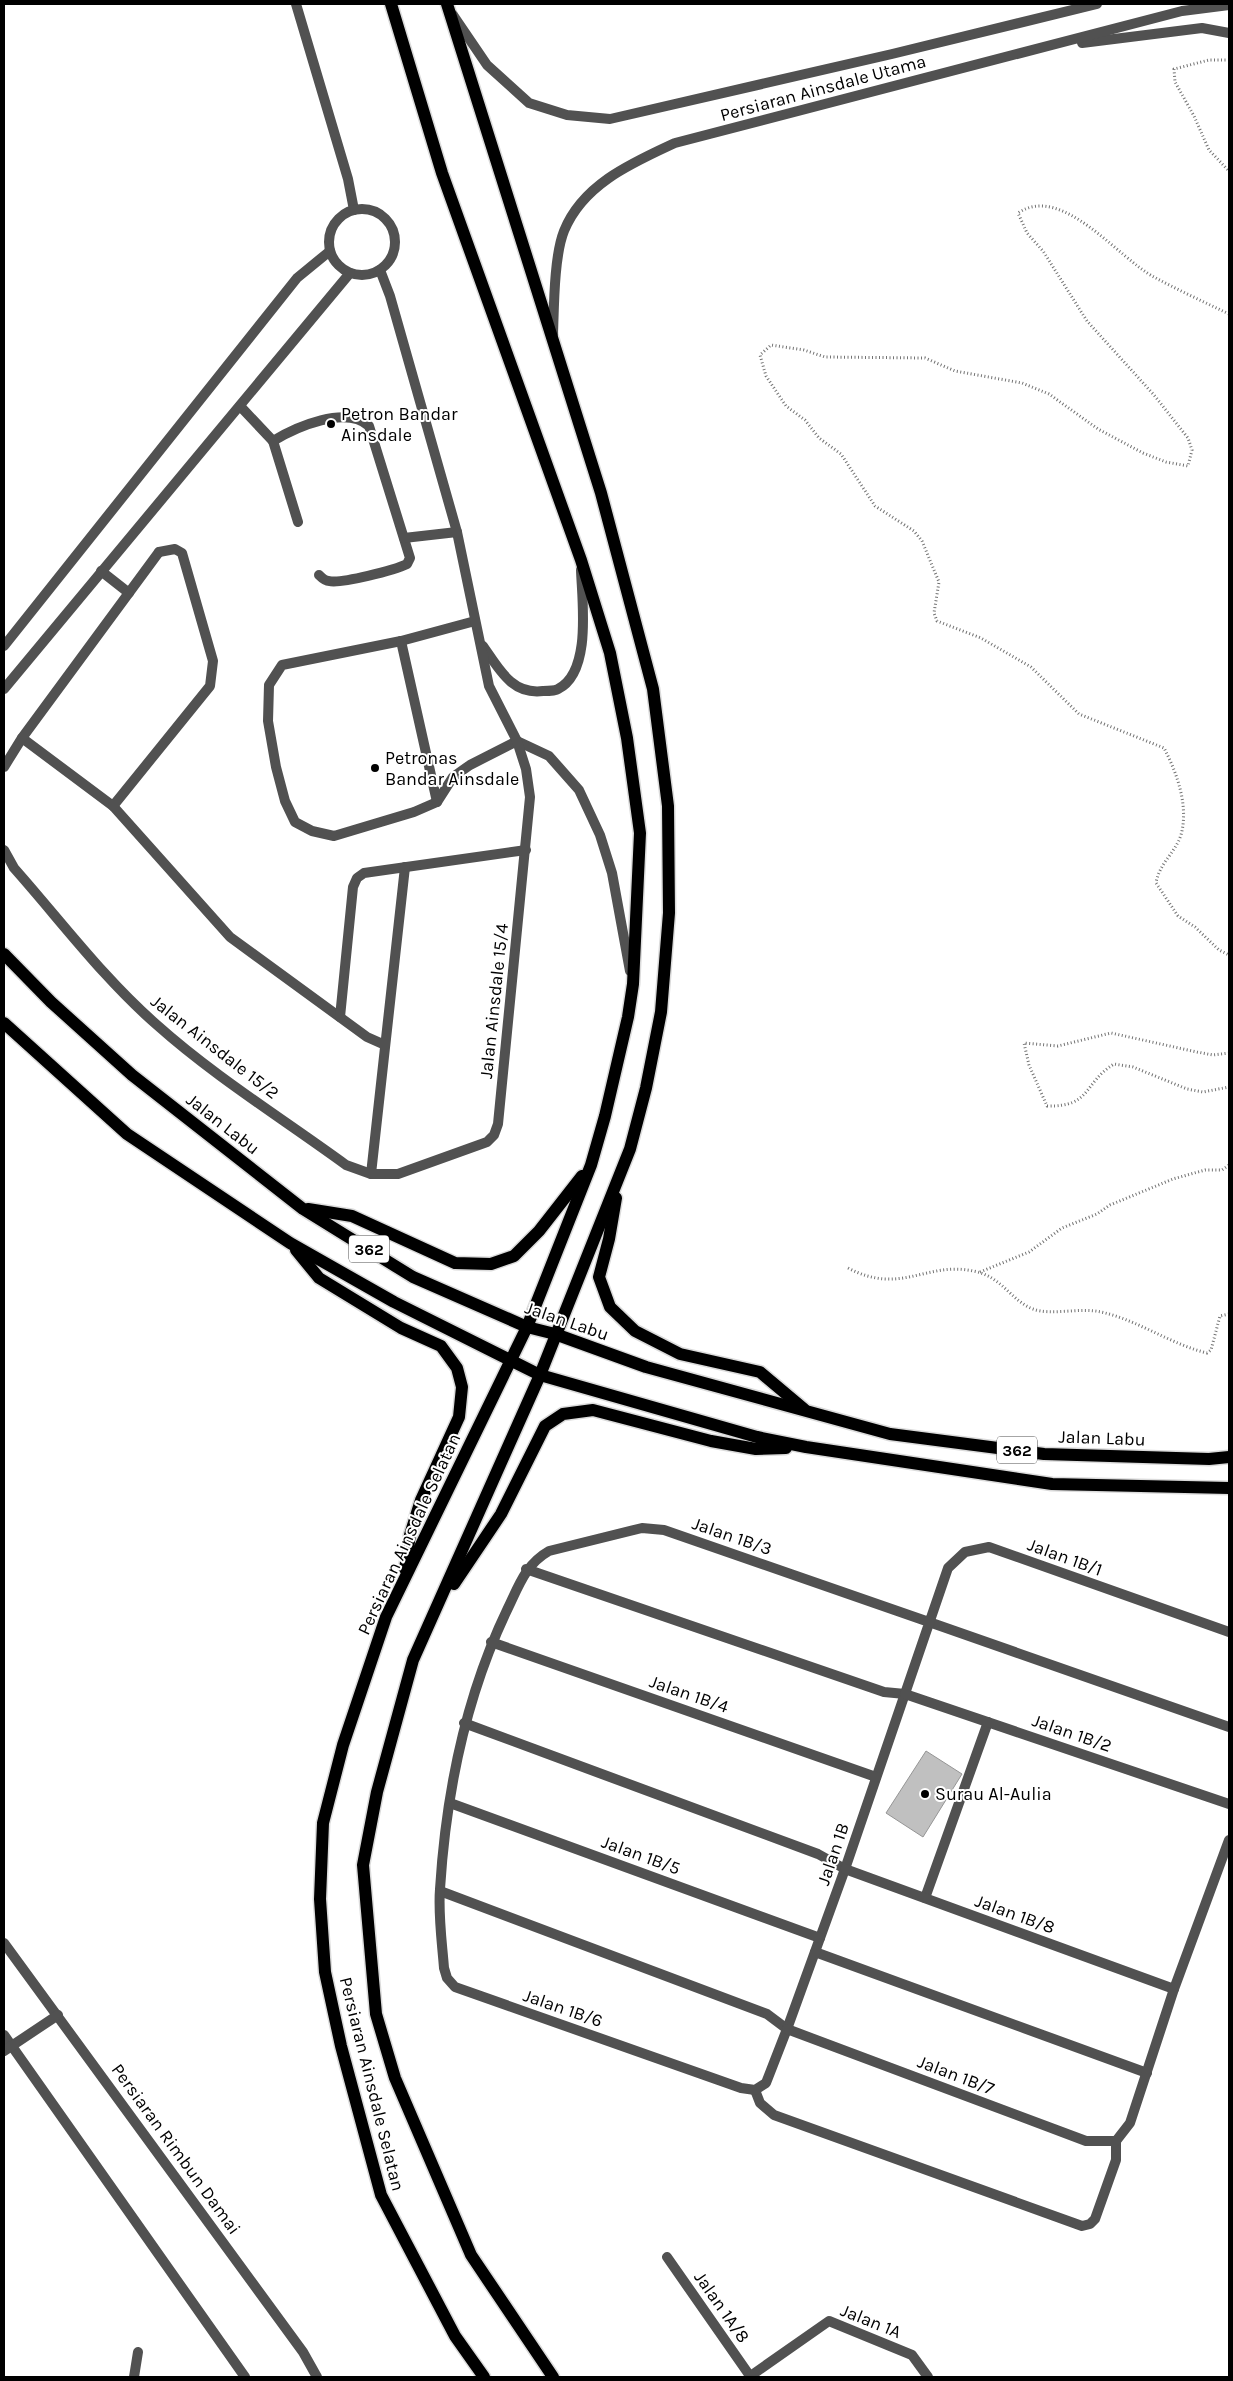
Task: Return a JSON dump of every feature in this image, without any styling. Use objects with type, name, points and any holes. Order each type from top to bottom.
[{"type":"main road","name":"Persiaran Ainsdale Selatan","points":[[391,4],[448,191],[580,560],[610,653],[627,738],[640,832],[633,984],[628,1018],[591,1165],[527,1327],[386,1617],[343,1745],[323,1823],[320,1900],[326,1972],[341,2046],[381,2195],[455,2336],[484,2377]]},
{"type":"main road","points":[[448,6],[601,493],[653,689],[668,806],[669,913],[661,1012],[646,1088],[630,1149],[620,1174],[609,1239],[599,1277],[610,1307],[635,1331],[680,1354],[760,1372],[808,1412]]},
{"type":"main road","name":"Jalan Labu","points":[[4,954],[50,1002],[132,1075],[304,1208],[413,1276],[527,1327],[555,1334],[646,1367],[890,1434],[1044,1454],[1209,1459],[1229,1457]]},
{"type":"main road","name":"362","points":[[4,1023],[127,1134],[290,1243],[394,1302],[510,1362],[540,1375],[757,1437],[806,1447],[1052,1484],[1229,1488]]},
{"type":"main road","points":[[304,1208],[352,1216],[455,1264],[491,1264],[514,1256],[539,1231],[591,1165]]},
{"type":"main road","name":"Persiaran Ainsdale Selatan","points":[[553,2377],[471,2255],[395,2078],[376,2014],[363,1865],[377,1792],[413,1660],[540,1375],[620,1174]]},
{"type":"main road","points":[[290,1243],[319,1278],[401,1328],[441,1346],[456,1368],[462,1387],[459,1417],[421,1500],[410,1535],[403,1581]]},
{"type":"main road","points":[[440,1602],[478,1551],[501,1514],[544,1426],[563,1414],[593,1410],[711,1441],[756,1449],[806,1447]]},
{"type":"street","points":[[296,4],[348,179],[354,210]]},
{"type":"street","points":[[1034,19],[1064,4]]},
{"type":"street","name":"Persiaran Ainsdale Utama","points":[[448,6],[487,65],[529,103],[566,115],[610,120],[1097,4]]},
{"type":"street","name":"Persiaran Ainsdale Utama","points":[[552,342],[556,275],[564,232],[583,200],[621,168],[675,143],[1182,11],[1229,5]]},
{"type":"street","points":[[1048,46],[1202,28],[1229,33]]},
{"type":"street","points":[[364,209],[379,214],[390,225],[394,234],[393,255],[388,264],[380,270],[360,275],[350,273],[341,268],[330,251],[331,230],[336,221],[354,210],[364,209]]},
{"type":"street","points":[[4,646],[297,278],[330,251]]},
{"type":"street","name":"Jalan Ainsdale 15/4","points":[[371,1174],[398,1174],[488,1142],[494,1135],[498,1124],[530,797],[526,769],[517,741],[489,686],[457,532],[390,296],[380,270]]},
{"type":"street","points":[[4,689],[350,273]]},
{"type":"street","points":[[240,406],[273,440],[298,522]]},
{"type":"street","points":[[273,440],[308,423],[348,417],[362,419],[368,426],[410,558],[407,564],[397,569],[333,581],[328,581],[318,575]]},
{"type":"street","points":[[404,538],[457,532]]},
{"type":"street","points":[[4,767],[22,738],[159,552],[175,549],[182,553],[213,661],[213,674],[210,686],[113,806]]},
{"type":"street","points":[[481,644],[508,682],[533,692],[558,690],[573,676],[582,643],[580,560]]},
{"type":"street","points":[[101,571],[129,593]]},
{"type":"street","points":[[475,620],[401,641],[282,665],[269,685],[268,721],[276,767],[285,801],[295,822],[312,831],[334,836],[414,812],[436,802],[453,777],[470,765],[517,741],[549,756],[579,790],[600,835],[612,873],[633,984]]},
{"type":"street","points":[[401,641],[436,802]]},
{"type":"street","points":[[22,738],[113,806],[230,937],[367,1037],[386,1044]]},
{"type":"street","name":"Jalan Ainsdale 15/2","points":[[4,850],[21,876],[128,998],[157,1025],[185,1049],[346,1164],[371,1174]]},
{"type":"street","points":[[340,1017],[353,886],[357,878],[364,873],[526,850]]},
{"type":"street","points":[[371,1174],[405,867]]},
{"type":"street","name":"Jalan 1B/3","points":[[526,1569],[536,1558],[549,1551],[642,1528],[664,1530],[1229,1727]]},
{"type":"street","name":"Jalan 1B/1","points":[[929,1622],[948,1568],[965,1552],[989,1547],[1229,1632]]},
{"type":"street","name":"Jalan 1B/6","points":[[526,1569],[491,1642],[464,1723],[450,1803],[440,1891],[444,1968],[447,1978],[455,1987],[741,2088],[755,2090]]},
{"type":"street","name":"Jalan 1B/2","points":[[526,1569],[884,1692],[905,1694],[1229,1804]]},
{"type":"street","name":"Jalan 1B","points":[[755,2090],[766,2083],[787,2029],[845,1870],[929,1622]]},
{"type":"street","name":"Jalan 1B/4","points":[[491,1642],[876,1777]]},
{"type":"street","points":[[925,1898],[988,1722]]},
{"type":"street","name":"Jalan 1B/8","points":[[464,1723],[818,1854],[845,1870],[1174,1989]]},
{"type":"street","name":"Jalan 1B/5","points":[[450,1803],[820,1938]]},
{"type":"street","points":[[755,2090],[760,2103],[774,2115],[1082,2226],[1090,2224],[1095,2219],[1116,2160],[1116,2141],[1130,2123],[1174,1989],[1224,1868],[1229,1840]]},
{"type":"street","name":"Jalan 1B/7","points":[[440,1891],[767,2014],[787,2029],[1086,2141],[1116,2141]]},
{"type":"street","name":"Persiaran Rimbun Damai","points":[[4,1943],[303,2352],[317,2377]]},
{"type":"street","points":[[815,1952],[1147,2072]]},
{"type":"street","points":[[8,2048],[58,2015]]},
{"type":"street","points":[[4,2035],[8,2048],[245,2377]]},
{"type":"street","name":"Jalan 1A/8","points":[[667,2257],[750,2377]]},
{"type":"street","name":"Jalan 1A","points":[[750,2377],[829,2321],[912,2355],[928,2377]]},
{"type":"street","points":[[134,2377],[138,2352]]},
{"type":"path","points":[[1229,60],[1209,60],[1174,69],[1174,82],[1194,116],[1209,150],[1229,171]]},
{"type":"path","points":[[1229,314],[1154,277],[1078,218],[1061,210],[1026,207],[1018,212],[1027,233],[1043,251],[1070,291],[1087,321],[1154,395],[1188,438],[1192,450],[1188,466],[1166,462],[1143,453],[1098,429],[1049,394],[1022,383],[955,371],[926,358],[825,357],[804,350],[771,345],[760,355],[766,376],[786,406],[805,420],[819,438],[841,454],[875,506],[914,532],[922,541],[939,582],[934,613],[937,621],[981,638],[1031,667],[1079,714],[1164,748],[1176,771],[1183,801],[1180,835],[1158,870],[1156,883],[1178,916],[1204,935],[1219,950],[1229,955]]},
{"type":"path","points":[[1229,1053],[1213,1055],[1111,1033],[1058,1046],[1024,1043],[1029,1065],[1047,1106],[1066,1106],[1079,1100],[1104,1070],[1114,1064],[1133,1067],[1187,1089],[1203,1092],[1229,1087]]},
{"type":"path","points":[[979,1272],[1029,1252],[1062,1228],[1097,1214],[1110,1205],[1173,1179],[1205,1170],[1222,1170],[1229,1166]]},
{"type":"path","points":[[848,1268],[863,1276],[891,1280],[949,1270],[979,1272],[1001,1283],[1032,1309],[1048,1312],[1098,1311],[1207,1352],[1211,1350],[1220,1316],[1229,1314]]},
{"type":"building","name":"Surau Al-Aulia","points":[[926,1751],[962,1774],[923,1837],[886,1813]]},
{"type":"place","name":"Petron Bandar Ainsdale","points":[[331,424]]},
{"type":"place","name":"Petronas Bandar Ainsdale","points":[[375,768]]},
{"type":"place","name":"Surau Al-Aulia","points":[[925,1794]]}]
